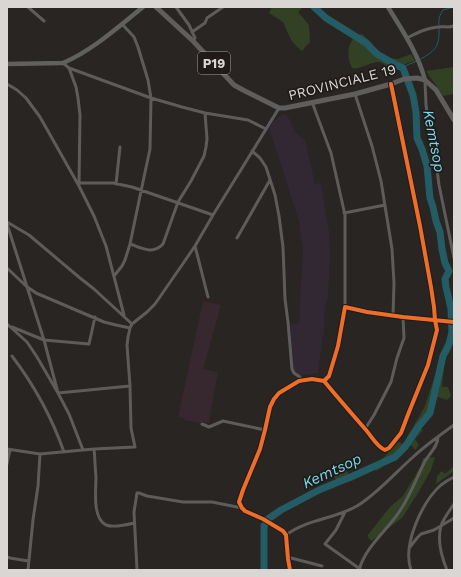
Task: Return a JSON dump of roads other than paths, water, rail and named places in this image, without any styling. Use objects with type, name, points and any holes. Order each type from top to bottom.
[{"type":"main road","name":"PROVINCIALE 19","points":[[156,7],[193,41],[234,85],[279,108],[355,94],[407,78],[425,80]]},
{"type":"main road","points":[[425,80],[436,90],[454,120]]},
{"type":"street","points":[[28,7],[44,21]]},
{"type":"street","points":[[7,64],[63,63],[100,41],[143,7]]},
{"type":"street","points":[[176,7],[189,25],[195,38],[193,41]]},
{"type":"street","points":[[192,32],[205,23],[207,18],[223,7]]},
{"type":"street","points":[[388,7],[407,38],[425,80],[426,105],[432,145],[435,154],[439,184],[454,258]]},
{"type":"street","points":[[114,276],[125,260],[130,244],[150,149],[151,98],[148,80],[134,37],[122,24]]},
{"type":"street","points":[[407,38],[426,29],[453,27]]},
{"type":"street","points":[[63,63],[69,68],[151,98],[205,113],[248,120],[266,130]]},
{"type":"street","points":[[69,68],[76,87],[80,115],[79,185]]},
{"type":"street","points":[[7,84],[22,94],[37,112],[79,185],[101,231],[124,315]]},
{"type":"street","points":[[290,570],[287,556],[286,535],[283,531],[263,519],[245,511],[239,502],[260,449],[266,430],[270,407],[274,399],[279,393],[299,381],[312,379],[324,381],[365,428],[378,446],[385,450],[389,448],[401,433],[428,365],[437,330],[420,226],[391,84]]},
{"type":"street","points":[[355,94],[372,146],[381,181],[392,250],[394,283],[393,316]]},
{"type":"street","points":[[312,102],[330,153],[344,213],[344,307],[338,346],[329,376],[324,381]]},
{"type":"street","points":[[7,464],[8,450],[40,454],[135,447],[131,428],[127,345],[130,328],[132,324],[155,304],[195,246],[213,214],[279,108]]},
{"type":"street","points":[[130,244],[149,250],[155,250],[163,244],[178,202],[204,156],[207,138],[205,113]]},
{"type":"street","points":[[116,184],[120,147]]},
{"type":"street","points":[[252,151],[260,158],[266,167],[275,195],[279,216],[292,369],[294,373],[300,377]]},
{"type":"street","points":[[237,238],[270,180]]},
{"type":"street","points":[[79,185],[116,184],[141,189],[213,214]]},
{"type":"street","points":[[344,213],[385,205]]},
{"type":"street","points":[[7,223],[30,235],[124,315],[132,324]]},
{"type":"street","points":[[7,223],[44,340],[58,392]]},
{"type":"street","points":[[195,246],[208,297]]},
{"type":"street","points":[[7,268],[26,286],[36,293],[110,323],[130,328]]},
{"type":"street","points":[[344,307],[393,316],[454,322]]},
{"type":"street","points":[[8,325],[44,340],[89,344],[95,317]]},
{"type":"street","points":[[365,428],[374,415],[391,382],[404,338],[403,317]]},
{"type":"street","points":[[8,325],[28,342],[38,357],[58,392],[76,429],[83,450]]},
{"type":"street","points":[[12,356],[31,383],[53,426],[64,452]]},
{"type":"street","points":[[58,392],[130,386]]},
{"type":"street","points":[[202,424],[209,427],[223,421],[266,430]]},
{"type":"street","points":[[286,535],[301,526],[345,512],[358,506],[373,495],[429,443],[454,425]]},
{"type":"street","points":[[345,512],[336,530],[325,544],[360,570],[366,554],[383,531],[397,516],[408,498],[425,462],[437,442],[438,437]]},
{"type":"street","points":[[94,449],[96,507],[101,521],[106,524],[116,526],[134,523]]},
{"type":"street","points":[[28,570],[38,486],[40,454]]},
{"type":"street","points":[[411,570],[408,561],[411,537],[423,508],[441,485],[454,477]]},
{"type":"street","points":[[137,570],[134,512],[137,493],[184,502],[212,502],[242,508]]},
{"type":"street","points":[[447,570],[441,551],[441,526],[454,504]]},
{"type":"street","points":[[409,549],[422,534],[441,526],[454,518]]},
{"type":"street","points":[[287,556],[322,566]]},
{"type":"street","points":[[7,557],[28,561]]},
{"type":"waterway","name":"Kemtsop","points":[[264,570],[264,526],[268,519],[281,510],[319,490],[395,457],[405,447],[430,413],[443,356],[449,344],[452,332],[451,309],[445,279],[449,271],[445,263],[440,232],[430,198],[427,166],[417,138],[416,112],[413,95],[403,68],[377,54],[366,43],[326,18],[314,7]]},
{"type":"waterway","name":"Kemtsop","points":[[439,25],[443,10],[454,7]]},
{"type":"waterway","name":"Kemtsop","points":[[419,60],[435,48],[439,40],[439,28]]},
{"type":"waterway","name":"Kemtsop","points":[[403,68],[417,61]]}]
